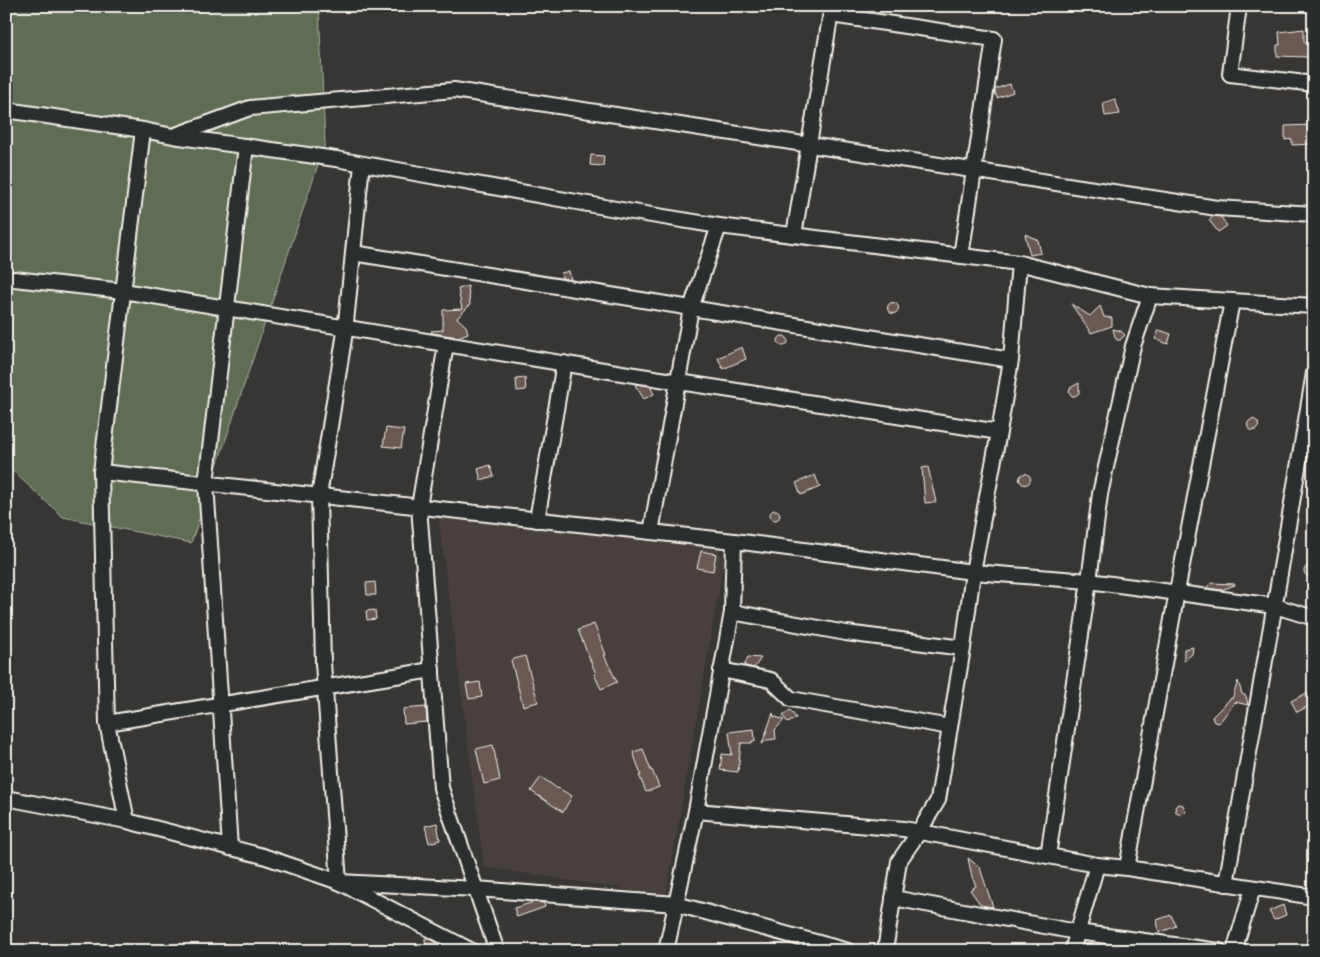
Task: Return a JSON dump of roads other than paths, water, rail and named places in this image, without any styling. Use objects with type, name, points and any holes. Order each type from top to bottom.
[{"type":"street","points":[[1239,6],[1230,74],[1314,84]]},
{"type":"street","points":[[794,235],[832,11],[994,39],[961,256]]},
{"type":"street","points":[[173,136],[250,108],[454,90],[1216,208],[1314,214]]},
{"type":"street","points":[[6,110],[362,164],[719,226],[1019,263],[1150,296],[1314,306]]},
{"type":"street","points":[[127,821],[107,723],[101,472],[143,130]]},
{"type":"street","points":[[230,848],[206,483],[246,146]]},
{"type":"street","points":[[338,882],[323,663],[319,496],[346,327],[362,164]]},
{"type":"street","points":[[651,532],[691,308],[719,226]]},
{"type":"street","points":[[353,253],[1011,360]]},
{"type":"street","points":[[884,951],[899,861],[938,800],[963,648],[973,572],[1011,360],[1019,263]]},
{"type":"street","points":[[14,279],[123,291],[678,382],[999,432]]},
{"type":"street","points":[[1048,856],[1100,494],[1133,346],[1150,296]]},
{"type":"street","points":[[1127,868],[1232,301]]},
{"type":"street","points":[[446,344],[419,507],[441,788],[497,951]]},
{"type":"street","points":[[537,520],[564,363]]},
{"type":"street","points":[[1226,884],[1314,373]]},
{"type":"street","points":[[101,472],[734,541],[973,572],[1089,581],[1275,606],[1314,618]]},
{"type":"street","points":[[666,951],[696,811],[732,612],[734,541]]},
{"type":"street","points":[[732,612],[846,633],[963,648]]},
{"type":"street","points":[[107,723],[432,670]]},
{"type":"street","points":[[722,670],[772,680],[791,699],[950,727]]},
{"type":"street","points":[[6,798],[127,821],[263,856],[338,882],[472,951]]},
{"type":"street","points":[[696,811],[904,829],[1097,865],[1314,897]]},
{"type":"street","points":[[1072,951],[1097,865]]},
{"type":"street","points":[[338,882],[476,889],[676,904],[848,951]]},
{"type":"street","points":[[1234,951],[1253,888]]},
{"type":"street","points":[[893,898],[1077,932],[1219,951]]}]
